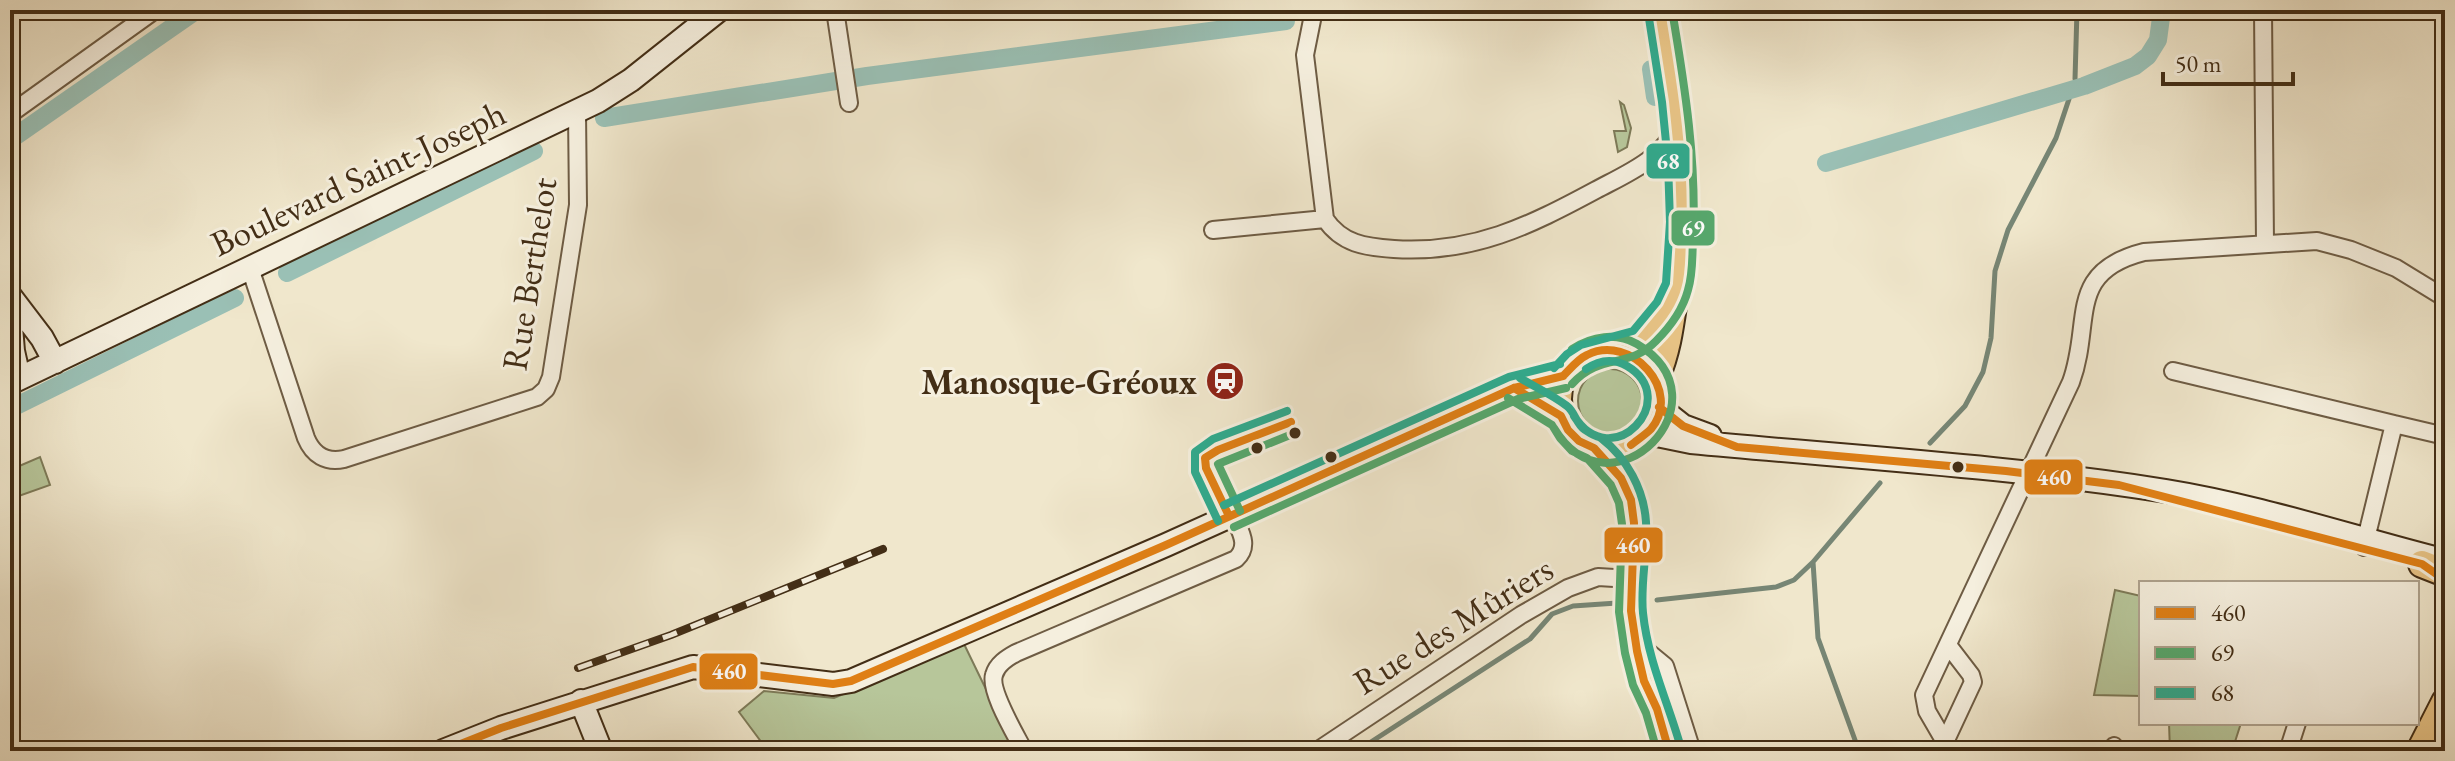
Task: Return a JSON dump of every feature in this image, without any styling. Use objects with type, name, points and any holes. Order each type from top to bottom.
[{"type":"main road","points":[[1660,10],[1678,122],[1682,179],[1681,237],[1669,342],[1656,377],[1659,407],[1655,421],[1643,437],[1637,472],[1645,505],[1641,605],[1657,709],[1669,751]]},
{"type":"main road","points":[[1643,437],[1617,449],[1594,448],[1579,441],[1568,430],[1561,416],[1558,399],[1563,376],[1585,354],[1633,346],[1649,332],[1674,296]]},
{"type":"main road","points":[[1622,350],[1643,362],[1656,377]]},
{"type":"main road","points":[[1594,448],[1621,478],[1631,500],[1634,523],[1631,611],[1640,666],[1657,709]]},
{"type":"main road","points":[[2422,751],[2444,720]]},
{"type":"street","points":[[10,114],[155,10]]},
{"type":"street","name":"Boulevard Saint-Joseph","points":[[14,380],[577,112],[631,80],[719,10]]},
{"type":"street","points":[[835,10],[847,88]]},
{"type":"street","points":[[1314,10],[1305,55],[1325,219],[1349,242],[1374,248],[1410,250],[1467,246],[1538,221],[1640,166],[1670,140],[1678,122]]},
{"type":"street","points":[[2263,10],[2265,244]]},
{"type":"street","name":"Rue Berthelot","points":[[250,268],[307,442],[323,458],[344,459],[537,397],[546,389],[551,377],[578,205],[577,112]]},
{"type":"street","points":[[1640,166],[1667,168],[1682,179]]},
{"type":"street","points":[[1213,230],[1325,219]]},
{"type":"street","points":[[1943,747],[1923,698],[2076,368],[2088,299],[2101,272],[2123,258],[2144,252],[2317,241],[2351,250],[2396,268],[2445,298]]},
{"type":"street","points":[[10,296],[42,338],[55,362]]},
{"type":"street","points":[[10,315],[14,380]]},
{"type":"street","points":[[2173,371],[2445,436]]},
{"type":"street","points":[[443,751],[581,701],[693,667],[833,684],[851,681],[1514,388],[1563,376]]},
{"type":"street","points":[[1514,388],[1561,416]]},
{"type":"street","points":[[1659,407],[1683,426],[1737,447]]},
{"type":"street","points":[[2364,545],[2394,424]]},
{"type":"street","points":[[1643,437],[2029,473],[2216,501],[2437,566],[2445,580]]},
{"type":"street","points":[[1024,751],[994,688],[993,676],[1001,663],[1016,653],[1236,559],[1243,550],[1243,539],[1233,514]]},
{"type":"street","name":"Rue des Mûriers","points":[[1317,751],[1521,615],[1568,588],[1598,577],[1631,579]]},
{"type":"street","points":[[1943,747],[1973,682],[1948,645]]},
{"type":"street","points":[[1648,652],[1665,666],[1692,751]]},
{"type":"street","points":[[581,701],[601,751]]},
{"type":"street","points":[[2288,751],[2296,725]]},
{"type":"green space","points":[[1620,102],[1624,105],[1631,128],[1627,147],[1618,152],[1614,131],[1626,131]]},
{"type":"green space","points":[[1610,369],[1622,371],[1633,378],[1640,389],[1640,413],[1633,424],[1622,431],[1610,433],[1598,431],[1587,424],[1580,413],[1578,401],[1580,389],[1587,378],[1598,371]]},
{"type":"green space","points":[[40,457],[50,485],[16,497],[10,470]]},
{"type":"green space","points":[[2115,590],[2139,596],[2139,696],[2094,695]]},
{"type":"green space","points":[[964,644],[1016,751],[768,751],[739,712],[764,691],[834,698]]},
{"type":"green space","points":[[2169,725],[2240,725],[2232,751],[2170,751]]},
{"type":"waterway","points":[[10,140],[197,10]]},
{"type":"waterway","points":[[2075,79],[2077,10]]},
{"type":"waterway","points":[[1826,163],[2084,86],[2135,66],[2148,56],[2158,40],[2162,10]]},
{"type":"waterway","points":[[604,118],[867,76],[1286,21]]},
{"type":"waterway","points":[[1651,69],[1655,97]]},
{"type":"waterway","points":[[1930,443],[1965,406],[1983,372],[1991,338],[1995,271],[2008,230],[2056,138],[2069,99]]},
{"type":"waterway","points":[[287,273],[534,151]]},
{"type":"waterway","points":[[10,409],[235,298]]},
{"type":"waterway","points":[[1859,751],[1818,638],[1813,562],[1880,483]]},
{"type":"waterway","points":[[1657,600],[1776,587],[1794,580],[1813,562]]},
{"type":"waterway","points":[[1357,751],[1530,639],[1552,614],[1573,606],[1617,603]]},
{"type":"railway","points":[[578,668],[671,635],[883,549]]},
{"type":"transit line","name":"69","points":[[1572,384],[1593,368],[1646,350],[1671,324],[1688,290],[1694,212],[1692,154],[1672,10]]},
{"type":"transit line","name":"68","points":[[1554,368],[1581,345],[1633,331],[1657,302],[1666,283],[1670,222],[1668,162],[1648,12]]},
{"type":"transit line","name":"69","points":[[1554,428],[1578,454],[1604,463],[1630,458],[1652,443],[1668,420],[1672,394],[1663,368],[1637,344],[1621,338],[1604,337],[1572,349]]},
{"type":"transit line","name":"460","points":[[1563,376],[1587,355],[1604,350],[1620,352],[1648,370],[1661,398],[1659,414],[1651,429],[1631,445]]},
{"type":"transit line","name":"68","points":[[1574,416],[1589,432],[1606,438],[1622,435],[1636,426],[1645,412],[1648,396],[1642,380],[1627,366],[1606,361],[1586,369]]},
{"type":"transit line","name":"68","points":[[1224,505],[1509,377],[1560,364]]},
{"type":"transit line","name":"460","points":[[443,751],[501,728],[693,667],[833,684],[851,681],[1166,545],[1514,388],[1563,376]]},
{"type":"transit line","name":"68","points":[[1520,378],[1567,406],[1582,427],[1601,438],[1619,455],[1638,487],[1646,522],[1642,602],[1646,631],[1681,748]]},
{"type":"transit line","name":"460","points":[[1514,388],[1561,416],[1568,430],[1579,441],[1594,448],[1621,478],[1631,500],[1634,523],[1631,611],[1637,651],[1644,681],[1657,709],[1669,751]]},
{"type":"transit line","name":"69","points":[[1234,527],[1518,399],[1566,388]]},
{"type":"transit line","name":"69","points":[[1508,398],[1552,425],[1572,451],[1587,458],[1611,485],[1619,503],[1622,524],[1619,612],[1625,653],[1657,751]]},
{"type":"transit line","name":"460","points":[[1659,407],[1683,426],[1737,447],[2006,471],[2119,485],[2422,564],[2445,580]]},
{"type":"transit line","name":"68","points":[[1218,521],[1195,472],[1195,452],[1213,439],[1287,411]]},
{"type":"transit line","name":"460","points":[[1229,516],[1206,468],[1205,458],[1291,422]]},
{"type":"transit line","name":"69","points":[[1240,511],[1218,464],[1295,433]]},
{"type":"place","name":"Manosque-Gréoux","points":[[1225,381]]}]
